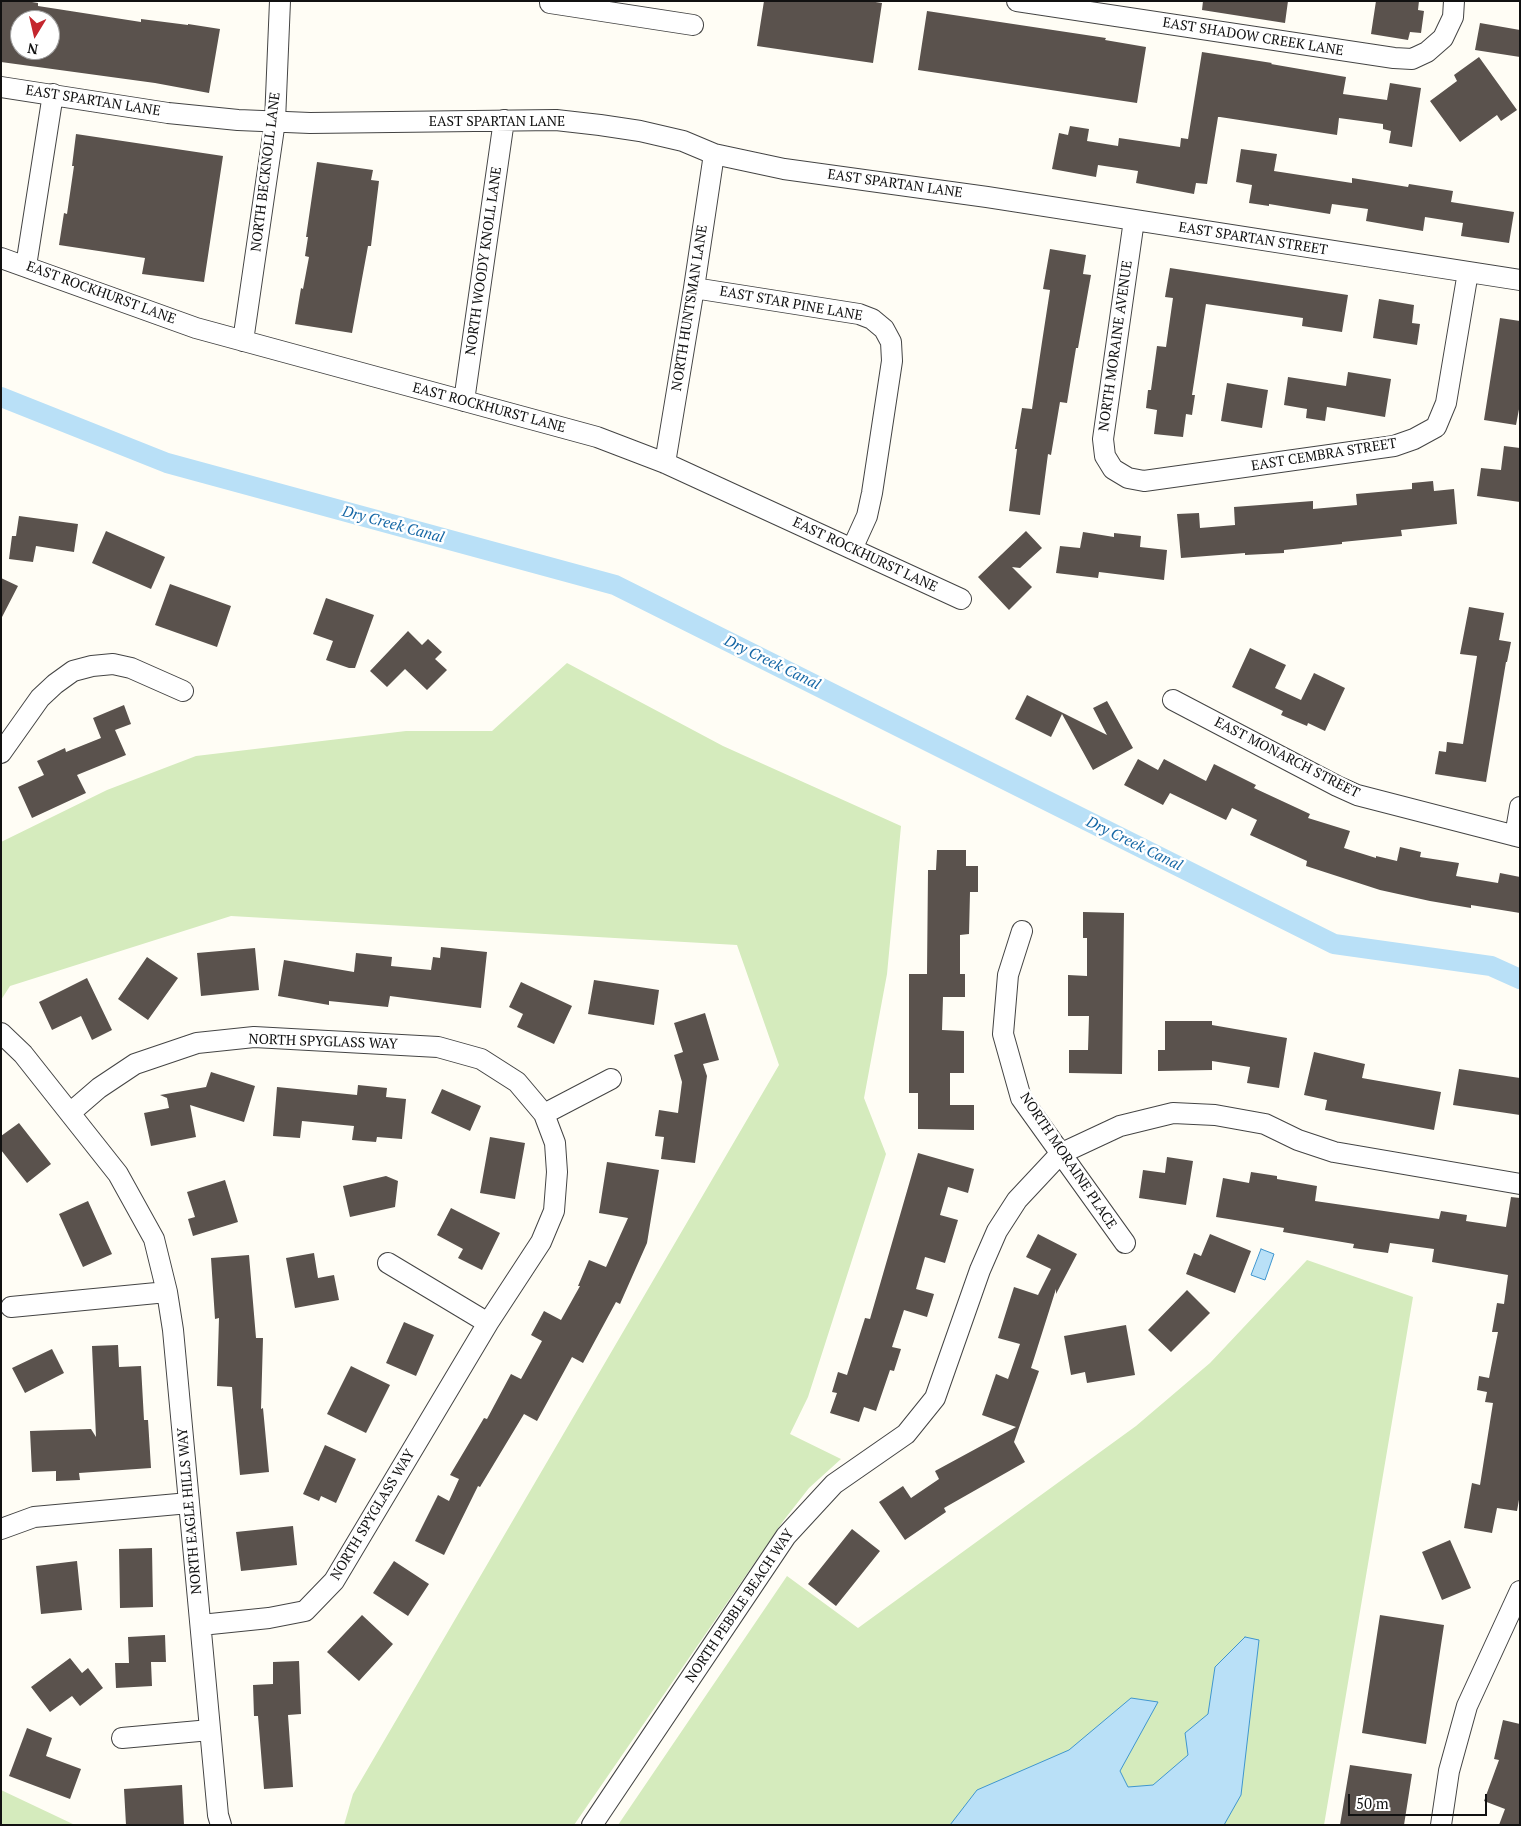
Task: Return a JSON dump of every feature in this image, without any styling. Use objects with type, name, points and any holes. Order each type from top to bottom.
[{"type":"street","name":"NORTH BECKNOLL LANE","points":[[243,341],[275,122],[280,1]]},
{"type":"street","name":"EAST SHADOW CREEK LANE","points":[[1018,1],[1412,59],[1427,52],[1443,38],[1453,17],[1454,1]]},
{"type":"street","points":[[550,3],[634,8],[694,25]]},
{"type":"street","name":"EAST SPARTAN LANE","points":[[1,87],[168,113],[238,120],[310,123],[556,120],[640,131],[683,141],[714,154],[784,169],[987,197]]},
{"type":"street","points":[[26,266],[53,94]]},
{"type":"street","name":"NORTH WOODY KNOLL LANE","points":[[464,401],[504,120]]},
{"type":"street","name":"NORTH HUNTSMAN LANE","points":[[665,463],[714,154]]},
{"type":"street","name":"EAST SPARTAN STREET","points":[[987,197],[1520,280]]},
{"type":"street","name":"NORTH MORAINE AVENUE","points":[[1113,469],[1105,456],[1103,439],[1134,220]]},
{"type":"street","name":"EAST ROCKHURST LANE","points":[[1,258],[196,328],[597,437],[665,463],[961,599]]},
{"type":"street","name":"EAST CEMBRA STREET","points":[[1113,469],[1128,478],[1144,481],[1394,446],[1414,439],[1436,427],[1446,402],[1468,272]]},
{"type":"street","name":"EAST STAR PINE LANE","points":[[694,288],[859,314],[872,319],[884,329],[891,342],[892,361],[872,493],[867,516],[852,549]]},
{"type":"street","points":[[1,753],[40,698],[54,684],[73,671],[92,666],[113,664],[131,668],[183,691]]},
{"type":"street","name":"EAST MONARCH STREET","points":[[1174,700],[1357,795],[1517,837]]},
{"type":"street","points":[[1517,837],[1520,807]]},
{"type":"street","name":"NORTH MORAINE PLACE","points":[[1022,931],[1008,975],[1003,1034],[1022,1098],[1124,1243]]},
{"type":"street","name":"NORTH EAGLE HILLS WAY","points":[[1,1033],[23,1054],[118,1174],[154,1239],[167,1292],[173,1330],[218,1815],[221,1825]]},
{"type":"street","name":"NORTH SPYGLASS WAY","points":[[70,1112],[99,1088],[135,1064],[197,1043],[254,1038],[438,1047],[480,1059],[517,1082],[544,1114],[555,1143],[557,1172],[554,1211],[541,1242],[488,1323],[334,1581],[305,1611],[269,1618],[201,1625]]},
{"type":"street","points":[[544,1114],[611,1079]]},
{"type":"street","name":"NORTH PEBBLE BEACH WAY","points":[[592,1825],[786,1536],[834,1484],[906,1434],[935,1398],[980,1270],[997,1231],[1017,1200],[1060,1154],[1120,1126],[1173,1113],[1215,1115],[1265,1124],[1298,1140],[1334,1152],[1520,1184]]},
{"type":"street","points":[[388,1263],[488,1323]]},
{"type":"street","points":[[10,1307],[167,1292]]},
{"type":"street","points":[[1,1529],[34,1517],[189,1503]]},
{"type":"street","points":[[1441,1825],[1449,1771],[1467,1706],[1520,1591]]},
{"type":"street","points":[[122,1738],[210,1730]]},
{"type":"green space","points":[[567,663],[723,746],[901,826],[887,974],[864,1098],[886,1154],[808,1397],[790,1434],[841,1459],[809,1488],[784,1520],[574,1825],[344,1825],[353,1794],[779,1065],[737,945],[231,916],[10,986],[1,1000],[1,842],[107,790],[196,756],[406,731],[492,731]]},
{"type":"green space","points":[[1307,1260],[1413,1297],[1324,1825],[618,1825],[787,1576],[858,1628],[1136,1426],[1210,1363]]},
{"type":"green space","points":[[1,1790],[75,1825],[1,1825]]},
{"type":"water","points":[[1261,1249],[1274,1254],[1265,1280],[1251,1275]]},
{"type":"water","points":[[1245,1637],[1259,1640],[1241,1795],[1224,1825],[950,1825],[977,1790],[1069,1750],[1131,1698],[1158,1702],[1120,1771],[1128,1787],[1153,1785],[1188,1755],[1185,1733],[1208,1714],[1215,1667]]},
{"type":"building","points":[[1,1],[26,1],[38,3],[38,6],[141,22],[141,19],[220,29],[209,93],[155,83],[1,62]]},
{"type":"building","points":[[764,1],[869,1],[882,3],[873,63],[757,46]]},
{"type":"building","points":[[1203,1],[1288,1],[1285,23],[1202,10]]},
{"type":"building","points":[[1376,1],[1419,1],[1418,10],[1424,11],[1421,33],[1410,32],[1408,40],[1371,34]]},
{"type":"building","points":[[927,11],[1106,38],[1105,40],[1146,47],[1137,103],[918,70]]},
{"type":"building","points":[[1480,23],[1520,30],[1520,57],[1475,50]]},
{"type":"building","points":[[1202,52],[1346,77],[1343,94],[1387,100],[1390,83],[1421,88],[1412,147],[1389,143],[1391,131],[1383,129],[1383,124],[1339,118],[1337,135],[1218,117],[1207,184],[1196,183],[1194,194],[1136,183],[1138,171],[1098,165],[1096,177],[1052,169],[1059,133],[1068,135],[1070,126],[1089,129],[1087,141],[1118,146],[1119,138],[1180,147],[1181,138],[1188,139]]},
{"type":"building","points":[[1479,57],[1517,110],[1501,121],[1497,115],[1460,142],[1430,101],[1457,81],[1454,75]]},
{"type":"building","points":[[76,134],[223,156],[204,282],[142,274],[145,258],[59,245],[64,213],[67,214],[74,166],[72,166]]},
{"type":"building","points":[[1241,149],[1277,154],[1274,171],[1352,183],[1352,178],[1408,187],[1409,184],[1453,191],[1451,202],[1514,212],[1509,243],[1461,236],[1463,223],[1425,217],[1423,231],[1366,221],[1368,209],[1332,204],[1330,214],[1269,204],[1269,206],[1249,203],[1252,185],[1236,182]]},
{"type":"building","points":[[317,162],[373,170],[371,180],[379,181],[371,246],[368,246],[352,333],[295,324],[309,257],[305,256],[308,237],[306,237]]},
{"type":"building","points":[[1050,249],[1086,255],[1083,274],[1091,275],[1067,403],[1060,402],[1051,455],[1048,454],[1040,515],[1009,511],[1017,449],[1015,449],[1022,408],[1032,409],[1050,290],[1043,289]]},
{"type":"building","points":[[1170,268],[1348,295],[1342,332],[1302,326],[1303,318],[1206,304],[1192,395],[1195,395],[1192,415],[1186,414],[1183,437],[1154,434],[1157,410],[1146,408],[1148,390],[1151,390],[1157,346],[1166,347],[1173,298],[1165,297]]},
{"type":"building","points":[[1379,299],[1414,305],[1412,323],[1420,324],[1417,345],[1373,338]]},
{"type":"building","points":[[1500,318],[1520,321],[1520,404],[1516,425],[1484,420]]},
{"type":"building","points":[[1348,372],[1391,379],[1385,417],[1327,407],[1325,421],[1306,418],[1307,409],[1284,405],[1288,377],[1346,386]]},
{"type":"building","points":[[1227,383],[1268,390],[1262,428],[1221,421]]},
{"type":"building","points":[[1504,446],[1520,448],[1520,502],[1477,496],[1481,468],[1501,470]]},
{"type":"building","points":[[1433,481],[1434,491],[1454,489],[1457,524],[1401,530],[1402,536],[1284,550],[1284,553],[1245,555],[1245,553],[1181,558],[1177,514],[1199,513],[1200,528],[1235,525],[1234,507],[1313,501],[1313,509],[1357,505],[1356,494],[1412,489],[1412,483]]},
{"type":"building","points":[[19,516],[78,524],[74,552],[36,546],[33,562],[9,559],[12,536],[16,536]]},
{"type":"building","points":[[106,531],[165,557],[151,589],[92,563]]},
{"type":"building","points":[[1026,531],[1042,548],[1020,568],[1012,567],[1032,587],[1009,610],[978,577]]},
{"type":"building","points":[[1083,532],[1114,537],[1114,533],[1141,536],[1140,547],[1167,550],[1164,580],[1099,572],[1098,578],[1056,573],[1060,546],[1080,548]]},
{"type":"building","points":[[1,578],[18,586],[1,619]]},
{"type":"building","points":[[170,584],[231,606],[217,647],[155,625]]},
{"type":"building","points":[[326,598],[374,615],[355,668],[349,668],[326,660],[333,641],[313,634]]},
{"type":"building","points":[[1469,607],[1504,613],[1499,640],[1511,642],[1486,782],[1435,774],[1439,751],[1446,752],[1447,742],[1463,744],[1477,656],[1460,654]]},
{"type":"building","points":[[408,631],[422,645],[428,639],[442,652],[435,659],[447,670],[427,690],[405,669],[387,687],[370,671]]},
{"type":"building","points":[[1250,648],[1286,665],[1275,688],[1301,700],[1314,673],[1345,688],[1325,731],[1308,723],[1307,726],[1281,715],[1283,711],[1232,687]]},
{"type":"building","points":[[1027,695],[1107,735],[1093,708],[1107,701],[1133,748],[1093,770],[1062,714],[1051,737],[1015,719]]},
{"type":"building","points":[[124,705],[131,724],[115,730],[126,755],[77,775],[86,793],[32,818],[18,787],[44,775],[37,761],[65,748],[66,752],[101,738],[93,718]]},
{"type":"building","points":[[1138,759],[1158,770],[1164,759],[1206,781],[1214,764],[1256,785],[1254,788],[1310,814],[1308,818],[1350,831],[1344,848],[1376,858],[1376,856],[1397,861],[1400,847],[1421,852],[1420,857],[1459,863],[1456,876],[1498,883],[1500,873],[1520,877],[1520,913],[1471,905],[1471,908],[1430,901],[1380,890],[1306,866],[1307,861],[1250,835],[1257,820],[1232,808],[1226,820],[1170,793],[1163,805],[1124,785]]},
{"type":"building","points":[[937,850],[966,850],[966,866],[978,866],[978,892],[970,892],[969,934],[960,935],[960,974],[965,974],[965,997],[943,997],[942,1030],[964,1031],[964,1073],[950,1073],[950,1105],[974,1105],[974,1130],[918,1129],[918,1093],[909,1093],[909,974],[927,974],[928,870],[936,870]]},
{"type":"building","points":[[1083,912],[1124,913],[1122,1074],[1069,1073],[1069,1050],[1088,1050],[1089,1016],[1068,1016],[1068,975],[1087,976],[1087,938],[1083,938]]},
{"type":"building","points":[[441,947],[487,952],[481,1008],[390,996],[388,1007],[329,1001],[329,1005],[278,996],[284,960],[354,972],[356,953],[392,957],[391,966],[431,970],[433,957],[440,958]]},
{"type":"building","points":[[255,948],[259,990],[201,996],[197,953]]},
{"type":"building","points":[[147,957],[178,978],[148,1020],[118,999]]},
{"type":"building","points":[[87,978],[112,1030],[92,1040],[81,1016],[52,1030],[39,1002]]},
{"type":"building","points":[[594,980],[659,990],[654,1025],[588,1014]]},
{"type":"building","points":[[521,982],[572,1006],[554,1044],[517,1027],[523,1014],[509,1007]]},
{"type":"building","points":[[705,1013],[719,1060],[703,1064],[707,1076],[695,1163],[661,1159],[664,1137],[655,1136],[659,1110],[678,1113],[682,1082],[674,1055],[683,1052],[674,1023]]},
{"type":"building","points":[[1165,1021],[1212,1021],[1212,1025],[1287,1038],[1279,1088],[1247,1083],[1250,1067],[1212,1061],[1212,1070],[1158,1071],[1158,1050],[1165,1050]]},
{"type":"building","points":[[1314,1052],[1365,1064],[1362,1078],[1441,1092],[1434,1130],[1325,1110],[1327,1100],[1304,1095]]},
{"type":"building","points":[[1459,1069],[1520,1078],[1520,1115],[1453,1105]]},
{"type":"building","points":[[211,1072],[255,1086],[244,1122],[190,1105],[196,1137],[151,1146],[144,1113],[169,1108],[167,1098],[160,1095],[206,1087]]},
{"type":"building","points":[[358,1085],[387,1088],[386,1097],[406,1099],[402,1139],[377,1137],[376,1142],[352,1140],[354,1126],[302,1121],[300,1138],[273,1136],[277,1087],[357,1095]]},
{"type":"building","points":[[442,1089],[481,1106],[470,1131],[431,1113]]},
{"type":"building","points":[[19,1123],[51,1164],[27,1183],[1,1150],[1,1136]]},
{"type":"building","points":[[490,1137],[525,1143],[515,1199],[480,1193]]},
{"type":"building","points":[[918,1153],[974,1169],[968,1193],[948,1187],[940,1215],[958,1220],[945,1263],[925,1257],[916,1289],[934,1294],[927,1317],[904,1310],[892,1347],[901,1349],[894,1371],[890,1370],[876,1411],[864,1407],[859,1422],[830,1413],[837,1393],[832,1392],[838,1372],[847,1375],[865,1318],[870,1319]]},
{"type":"building","points":[[1167,1157],[1193,1161],[1186,1205],[1139,1198],[1143,1170],[1165,1173]]},
{"type":"building","points":[[607,1162],[659,1170],[647,1243],[620,1304],[616,1302],[583,1363],[572,1357],[537,1421],[524,1414],[480,1487],[478,1486],[444,1555],[415,1541],[438,1495],[449,1501],[459,1479],[450,1475],[484,1418],[487,1419],[511,1374],[521,1379],[542,1341],[531,1335],[544,1311],[561,1320],[580,1286],[578,1286],[589,1260],[606,1267],[628,1218],[599,1213]]},
{"type":"building","points":[[1251,1172],[1317,1186],[1315,1201],[1439,1219],[1441,1211],[1467,1215],[1466,1221],[1506,1227],[1511,1197],[1520,1198],[1520,1494],[1517,1511],[1497,1508],[1492,1533],[1464,1528],[1472,1483],[1480,1485],[1493,1403],[1485,1402],[1487,1392],[1477,1390],[1479,1376],[1489,1378],[1498,1332],[1492,1332],[1497,1303],[1504,1304],[1508,1275],[1432,1262],[1434,1249],[1390,1243],[1388,1253],[1353,1248],[1354,1244],[1283,1232],[1284,1228],[1216,1217],[1223,1178],[1249,1183]]},
{"type":"building","points":[[386,1176],[398,1181],[395,1207],[350,1217],[343,1186]]},
{"type":"building","points":[[225,1180],[238,1222],[193,1236],[188,1219],[195,1217],[187,1192]]},
{"type":"building","points":[[88,1201],[112,1254],[83,1267],[59,1214]]},
{"type":"building","points":[[451,1208],[500,1233],[482,1270],[458,1258],[463,1249],[437,1235]]},
{"type":"building","points":[[1038,1234],[1077,1254],[1056,1294],[1056,1289],[1031,1368],[1039,1371],[1014,1442],[1025,1462],[944,1508],[946,1512],[905,1540],[879,1502],[903,1486],[911,1498],[939,1479],[935,1471],[1016,1427],[982,1415],[996,1374],[1008,1379],[1020,1344],[998,1338],[1014,1287],[1038,1295],[1051,1269],[1026,1257]]},
{"type":"building","points":[[1210,1234],[1251,1251],[1235,1293],[1186,1274],[1194,1253],[1201,1256]]},
{"type":"building","points":[[314,1253],[318,1278],[334,1275],[339,1300],[295,1308],[286,1258]]},
{"type":"building","points":[[249,1255],[256,1338],[263,1338],[261,1409],[263,1408],[269,1472],[240,1475],[232,1387],[217,1386],[219,1318],[215,1319],[211,1258]]},
{"type":"building","points":[[1187,1290],[1210,1313],[1171,1352],[1148,1330]]},
{"type":"building","points":[[404,1322],[434,1335],[416,1376],[386,1363]]},
{"type":"building","points":[[1126,1325],[1135,1375],[1087,1383],[1085,1372],[1071,1375],[1064,1336]]},
{"type":"building","points":[[118,1345],[119,1367],[141,1366],[144,1420],[148,1420],[151,1468],[79,1473],[80,1480],[56,1481],[56,1471],[32,1472],[30,1431],[91,1429],[96,1437],[92,1346]]},
{"type":"building","points":[[52,1349],[64,1373],[25,1393],[12,1368]]},
{"type":"building","points":[[351,1366],[390,1385],[366,1433],[327,1414]]},
{"type":"building","points":[[325,1445],[356,1459],[336,1503],[321,1496],[319,1501],[303,1494]]},
{"type":"building","points":[[293,1526],[297,1565],[241,1571],[236,1532]]},
{"type":"building","points":[[852,1529],[880,1551],[836,1606],[808,1584]]},
{"type":"building","points":[[1450,1540],[1471,1588],[1442,1600],[1422,1552]]},
{"type":"building","points":[[152,1548],[153,1607],[120,1608],[119,1549]]},
{"type":"building","points":[[77,1561],[82,1610],[41,1614],[36,1566]]},
{"type":"building","points":[[394,1561],[429,1584],[408,1616],[373,1593]]},
{"type":"building","points":[[362,1615],[393,1644],[359,1681],[327,1652]]},
{"type":"building","points":[[1380,1615],[1444,1625],[1426,1744],[1362,1733]]},
{"type":"building","points":[[165,1635],[166,1662],[151,1662],[152,1686],[116,1688],[115,1663],[129,1663],[128,1637]]},
{"type":"building","points":[[70,1658],[82,1673],[88,1668],[103,1688],[80,1706],[72,1696],[50,1712],[31,1687]]},
{"type":"building","points":[[299,1661],[301,1714],[288,1715],[293,1787],[264,1789],[258,1716],[254,1716],[253,1685],[273,1684],[273,1662]]},
{"type":"building","points":[[1503,1720],[1520,1724],[1520,1825],[1499,1825],[1505,1809],[1484,1801],[1499,1760],[1494,1759]]},
{"type":"building","points":[[27,1728],[52,1738],[46,1756],[81,1769],[70,1799],[9,1776]]},
{"type":"building","points":[[1350,1765],[1412,1774],[1404,1825],[1340,1825]]},
{"type":"building","points":[[182,1785],[184,1825],[126,1825],[124,1789]]},
{"type":"waterway","name":"Dry Creek Canal","points":[[1,397],[167,463],[615,585],[1334,944],[1491,966],[1520,979]]}]
